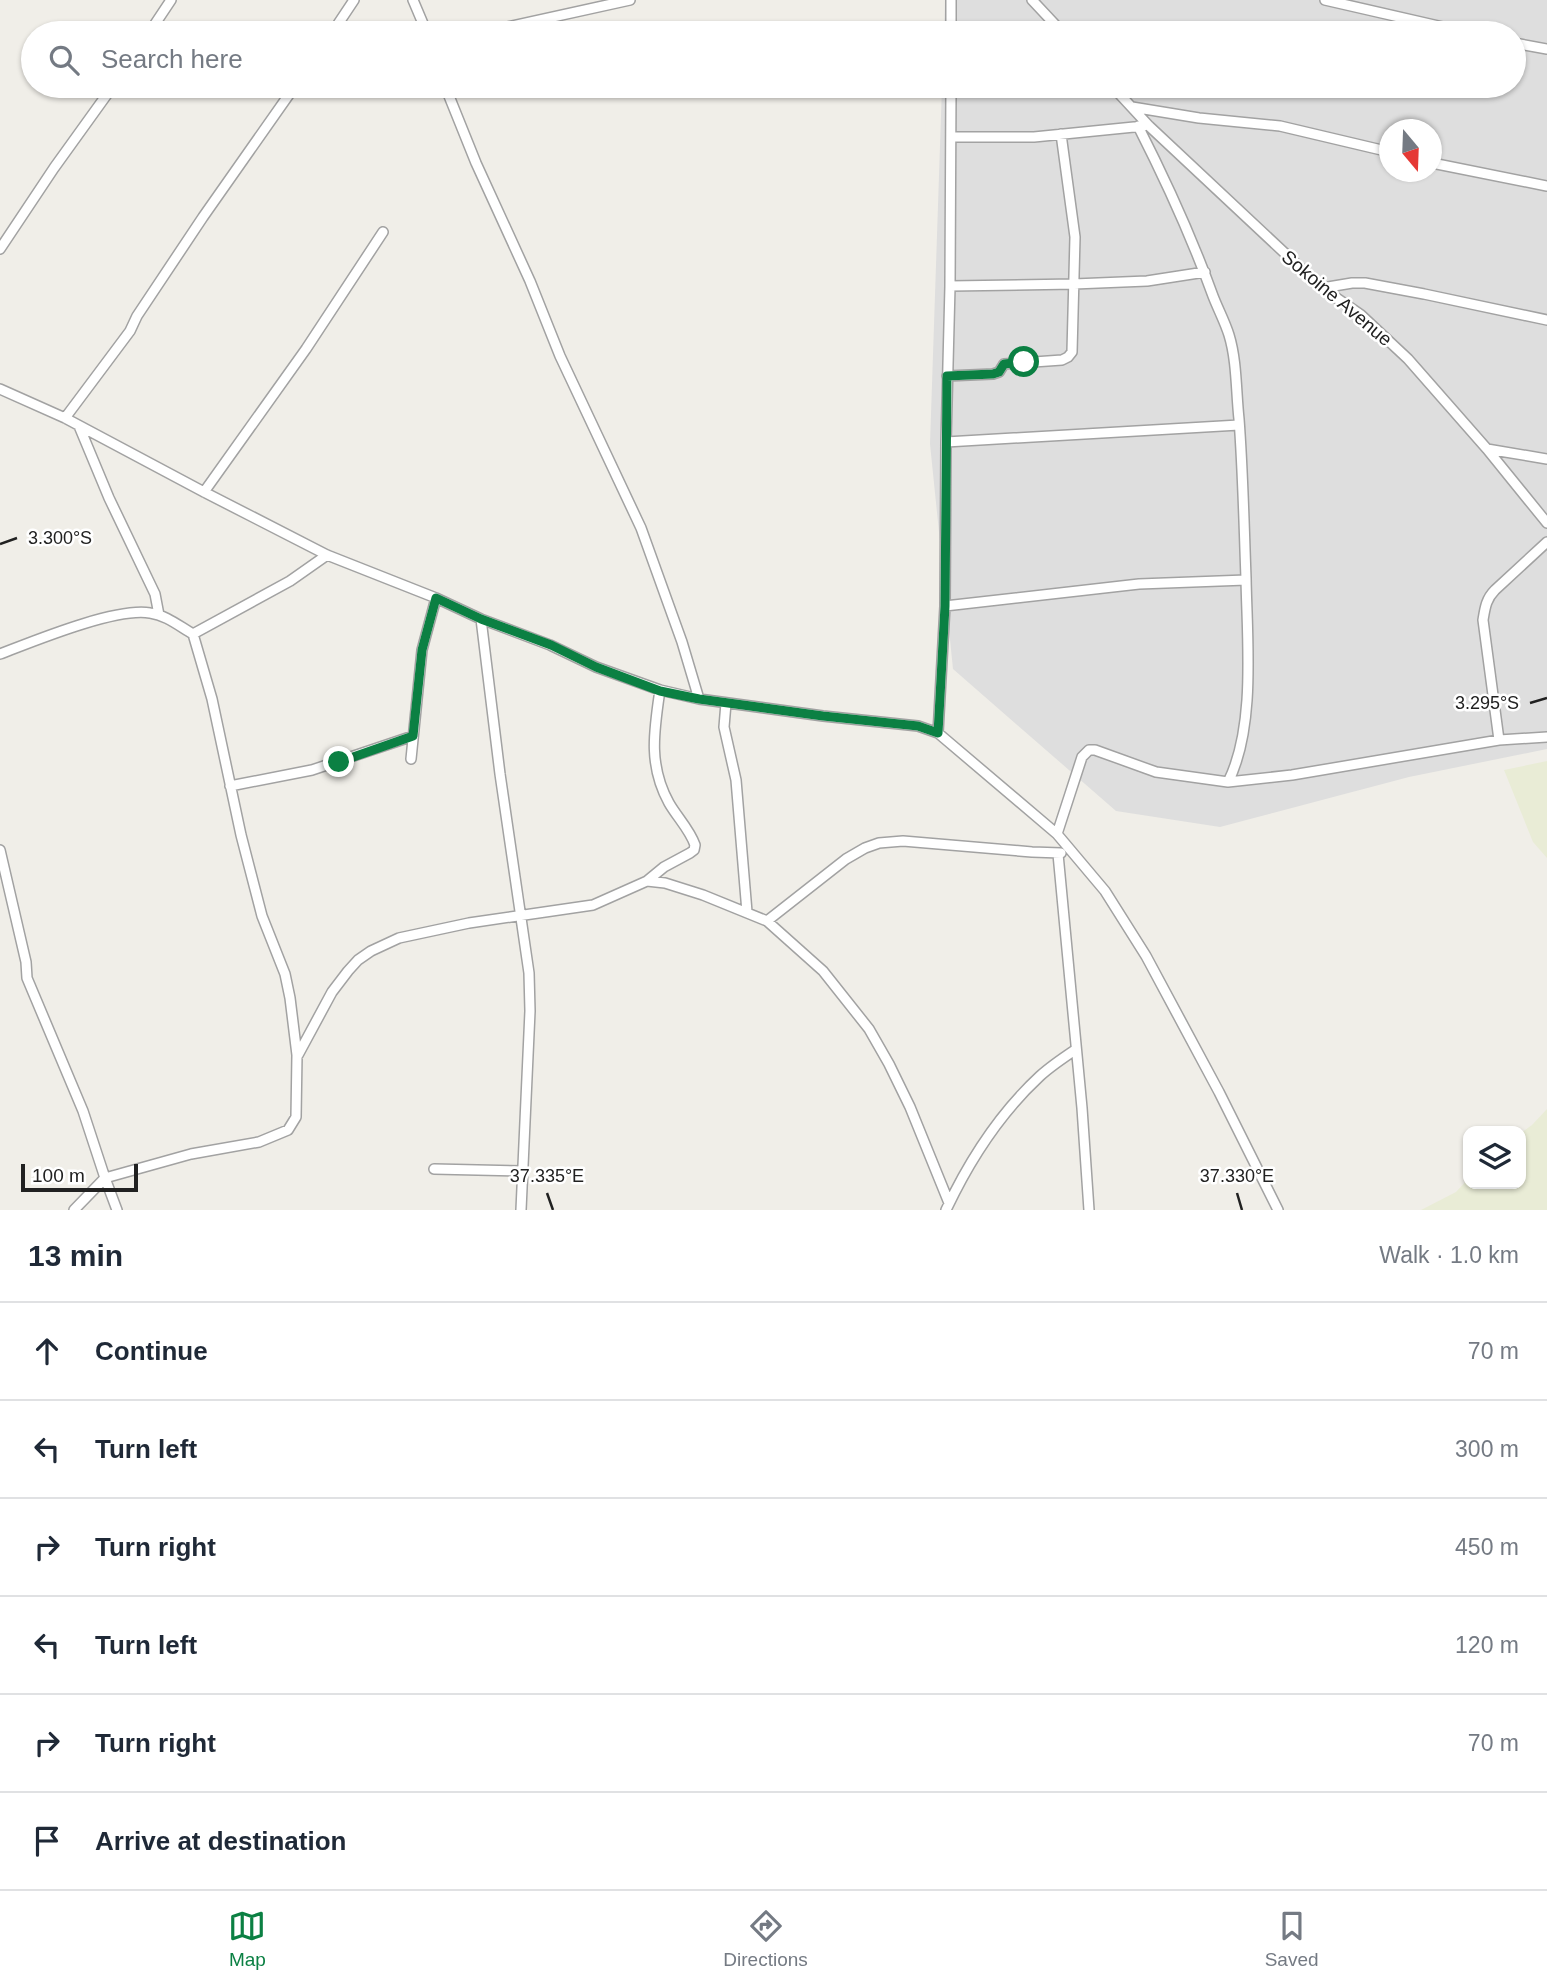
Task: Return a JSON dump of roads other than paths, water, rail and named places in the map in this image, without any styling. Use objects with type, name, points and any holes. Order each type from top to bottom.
[{"type":"street","points":[[157,21],[171,0]]},
{"type":"street","points":[[340,21],[355,0]]},
{"type":"street","points":[[413,0],[421,21]]},
{"type":"street","points":[[535,21],[630,0]]},
{"type":"street","points":[[950,0],[951,21]]},
{"type":"street","points":[[1032,0],[1052,21]]},
{"type":"street","points":[[1325,0],[1417,21]]},
{"type":"street","points":[[1526,45],[1547,49]]},
{"type":"street","points":[[0,249],[104,98]]},
{"type":"street","points":[[65,418],[130,331],[137,316],[203,217],[287,98]]},
{"type":"street","points":[[450,98],[560,356],[641,528],[682,642],[699,699]]},
{"type":"street","points":[[938,733],[945,606],[951,98]]},
{"type":"street","name":"Sokoine Avenue","points":[[1123,98],[1149,126],[1322,288],[1361,315],[1384,336],[1444,398],[1547,523]]},
{"type":"street","points":[[1132,107],[1199,118],[1280,126],[1379,149]]},
{"type":"street","points":[[1138,126],[1205,272],[1230,337],[1244,474],[1249,653],[1241,747],[1228,782]]},
{"type":"street","points":[[951,137],[1004,138],[1149,126]]},
{"type":"street","points":[[947,376],[993,374],[1009,362],[1062,360],[1068,357],[1073,346],[1075,237],[1061,134]]},
{"type":"street","points":[[1442,165],[1547,186]]},
{"type":"street","points":[[204,492],[306,349],[383,232]]},
{"type":"street","points":[[950,286],[1074,285],[1147,281],[1205,272]]},
{"type":"street","points":[[1322,288],[1352,283],[1365,284],[1547,320]]},
{"type":"street","points":[[0,389],[65,418],[327,555],[660,691],[726,703],[918,726],[938,733],[1057,834],[1105,891],[1146,956],[1278,1210]]},
{"type":"street","points":[[946,442],[1239,425]]},
{"type":"street","points":[[79,426],[109,498],[155,594],[159,615]]},
{"type":"street","points":[[1487,449],[1547,459]]},
{"type":"street","points":[[1499,740],[1483,620],[1485,604],[1494,590],[1547,542]]},
{"type":"street","points":[[193,634],[280,587],[327,555]]},
{"type":"street","points":[[945,606],[1139,584],[1246,580]]},
{"type":"street","points":[[411,759],[422,650],[436,598]]},
{"type":"street","points":[[0,654],[104,618],[134,612],[159,615],[193,634],[212,699],[262,916],[285,974],[290,998],[297,1055],[296,1117],[288,1129],[259,1142],[191,1154],[105,1178],[74,1210]]},
{"type":"street","points":[[481,619],[529,973],[530,1011],[521,1210]]},
{"type":"street","points":[[297,1055],[332,992],[358,960],[371,951],[399,938],[457,925],[593,905],[647,881],[664,867],[694,850],[695,845],[669,804],[658,776],[653,746],[660,691]]},
{"type":"street","points":[[726,703],[724,727],[736,780],[747,912]]},
{"type":"street","points":[[230,786],[312,770],[413,736]]},
{"type":"street","points":[[1057,834],[1082,757],[1089,750],[1156,772],[1228,782],[1292,775],[1499,740],[1547,737]]},
{"type":"street","points":[[767,921],[846,859],[865,848],[879,844],[903,841],[1071,852]]},
{"type":"street","points":[[0,850],[26,962],[27,978],[79,1101],[117,1210]]},
{"type":"street","points":[[1058,853],[1082,1108],[1088,1210]]},
{"type":"street","points":[[647,881],[684,887],[767,921],[823,971],[869,1029],[910,1107],[948,1207]]},
{"type":"street","points":[[948,1207],[976,1155],[1002,1119],[1041,1074],[1075,1050]]},
{"type":"street","points":[[435,1169],[524,1171]]}]
